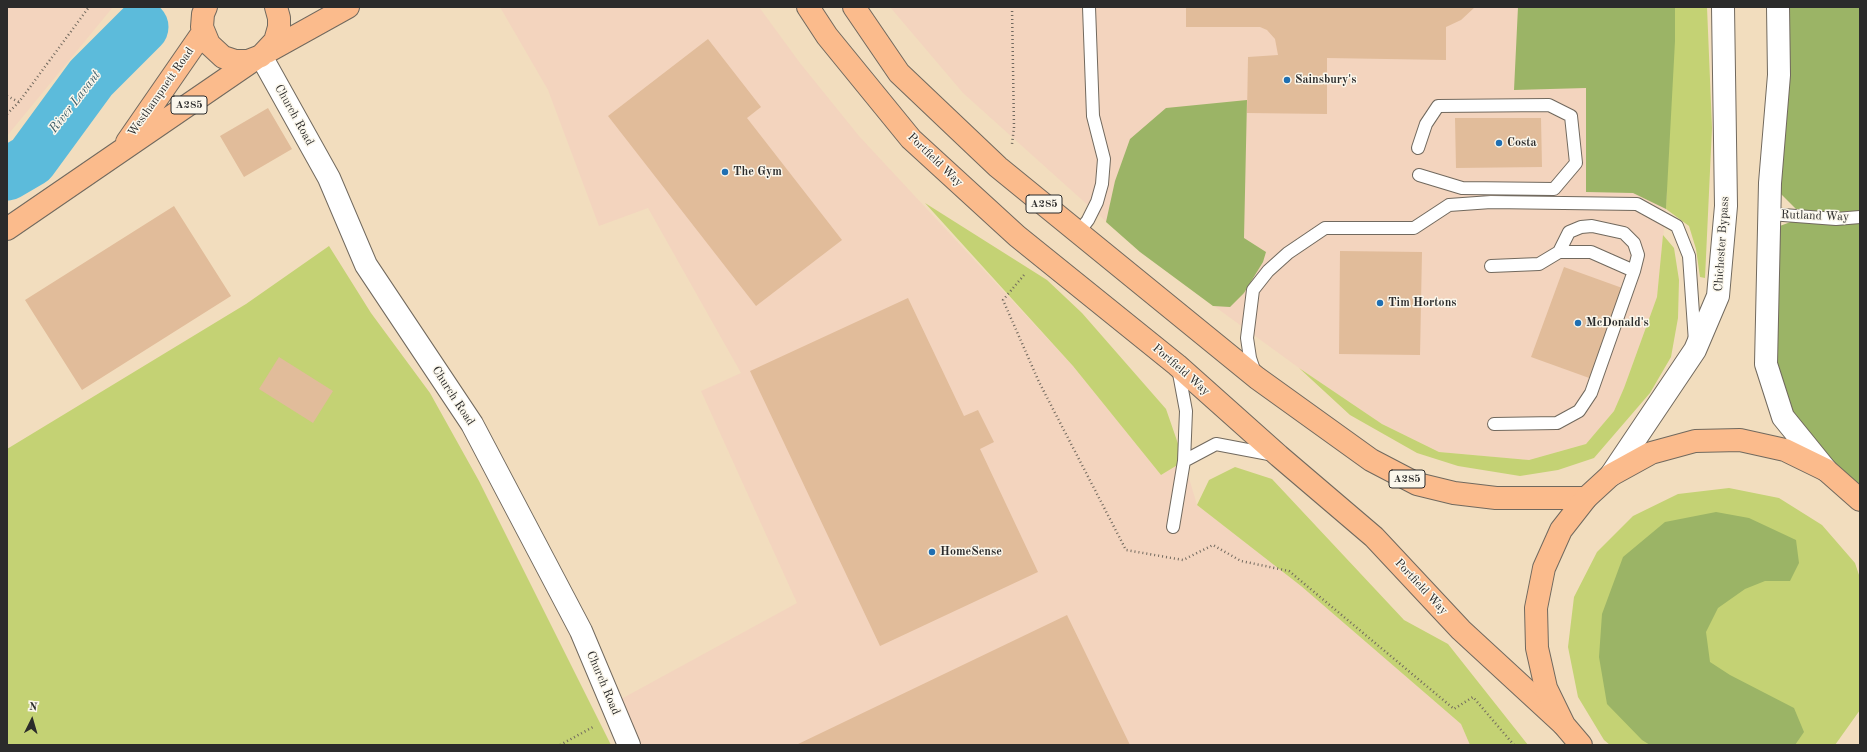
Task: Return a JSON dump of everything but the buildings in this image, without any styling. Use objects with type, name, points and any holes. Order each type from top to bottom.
[{"type":"main road","points":[[204,8],[202,21],[203,32],[209,44],[223,57],[235,61],[248,61],[259,56],[272,45],[278,32],[279,18],[276,7]]},
{"type":"main road","name":"Westhampnett Road","points":[[7,229],[259,56],[348,7]]},
{"type":"main road","name":"Portfield Way","points":[[808,7],[827,36],[911,139],[1017,236],[1177,365],[1279,456],[1374,537],[1461,630],[1564,725]]},
{"type":"main road","name":"A285","points":[[854,7],[899,73],[998,166],[1257,378],[1371,460],[1417,484],[1454,493],[1496,498],[1586,498]]},
{"type":"main road","name":"Westhampnett Road","points":[[120,152],[203,32]]},
{"type":"main road","points":[[1581,745],[1564,725],[1546,688],[1537,648],[1536,608],[1544,568],[1561,530],[1586,498],[1611,475],[1651,453],[1695,441],[1740,440],[1785,450],[1826,470],[1860,500]]},
{"type":"street","name":"Chichester Bypass","points":[[1611,475],[1695,350],[1718,296],[1726,206],[1723,7]]},
{"type":"street","points":[[1778,7],[1779,75],[1770,183],[1766,364],[1784,417],[1826,470]]},
{"type":"street","name":"Church Road","points":[[259,56],[329,178],[366,265],[472,424],[581,631],[629,745]]},
{"type":"lane","points":[[1079,232],[1088,220],[1096,202],[1102,184],[1104,159],[1093,116],[1089,7]]},
{"type":"lane","points":[[1418,148],[1426,124],[1438,106],[1549,105],[1571,116],[1576,163],[1554,189],[1462,188],[1419,175]]},
{"type":"lane","points":[[1257,378],[1250,358],[1247,338],[1253,290],[1268,271],[1288,253],[1326,228],[1414,228],[1449,206],[1491,202],[1637,204],[1677,226],[1688,256],[1695,350]]},
{"type":"lane","name":"Rutland Way","points":[[1770,214],[1836,219],[1860,217]]},
{"type":"lane","points":[[1494,424],[1557,423],[1579,411],[1591,394],[1634,271],[1638,255],[1634,243],[1624,233],[1592,226],[1580,227],[1569,232],[1559,252]]},
{"type":"lane","points":[[1491,266],[1539,264],[1559,252],[1591,252],[1634,271]]},
{"type":"lane","points":[[1173,527],[1184,461],[1186,410],[1177,365]]},
{"type":"lane","points":[[1184,461],[1216,444],[1279,456]]},
{"type":"path","points":[[7,114],[19,102],[89,7]]},
{"type":"path","points":[[1011,151],[1014,128],[1012,7]]},
{"type":"path","points":[[7,96],[19,102]]},
{"type":"path","points":[[1028,271],[1003,300],[1039,382],[1126,550],[1183,560],[1212,545],[1241,561],[1290,571],[1454,708],[1473,697],[1514,745]]},
{"type":"path","points":[[560,745],[617,715]]},
{"type":"shaded area","points":[[7,7],[113,7],[7,136]]},
{"type":"shaded area","points":[[500,7],[759,7],[800,63],[859,136],[1073,366],[1161,475],[1184,461],[1197,505],[1301,586],[1461,724],[1470,745],[633,745],[612,704],[797,603],[701,391],[741,373],[648,208],[599,226],[548,90]]},
{"type":"shaded area","points":[[890,7],[1675,7],[1668,189],[1657,297],[1624,388],[1614,411],[1586,444],[1529,460],[1439,452],[1382,424],[1299,368],[1140,252],[963,93]]},
{"type":"green space","points":[[1518,7],[1675,7],[1675,41],[1666,209],[1633,193],[1586,192],[1586,88],[1514,90]]},
{"type":"green space","points":[[1672,7],[1707,7],[1712,128],[1705,278],[1700,277],[1696,249],[1689,226],[1666,209]]},
{"type":"green space","points":[[1778,7],[1860,7],[1860,500],[1783,417],[1766,364],[1769,230],[1804,217],[1770,183]]},
{"type":"green space","points":[[1247,100],[1244,238],[1266,252],[1263,262],[1244,293],[1230,307],[1213,306],[1140,252],[1106,222],[1115,181],[1130,139],[1166,108]]},
{"type":"green space","points":[[925,203],[1047,280],[1082,313],[1166,409],[1184,461],[1161,475],[1073,366]]},
{"type":"green space","points":[[1663,235],[1674,248],[1679,280],[1678,318],[1671,357],[1650,393],[1594,458],[1558,470],[1520,476],[1458,466],[1417,453],[1350,415],[1299,368],[1382,424],[1439,452],[1529,460],[1586,444],[1614,411],[1624,388],[1657,297]]},
{"type":"green space","points":[[329,246],[371,313],[430,393],[479,481],[611,745],[7,745],[7,449],[246,304]]},
{"type":"green space","points":[[1235,467],[1272,479],[1404,620],[1448,644],[1528,745],[1470,745],[1461,724],[1301,586],[1197,505],[1209,480]]},
{"type":"green space","points":[[1729,488],[1779,498],[1822,525],[1855,563],[1860,578],[1860,710],[1835,745],[1610,745],[1604,740],[1578,697],[1568,647],[1574,597],[1597,552],[1633,516],[1678,494]]},
{"type":"green space","points":[[1716,512],[1749,518],[1796,540],[1799,563],[1790,581],[1765,581],[1745,589],[1718,608],[1706,632],[1710,662],[1730,675],[1794,708],[1804,732],[1795,745],[1650,745],[1642,740],[1607,704],[1599,657],[1602,614],[1623,557],[1665,522]]},
{"type":"waterway","name":"River Lavant","points":[[7,174],[31,160],[91,78],[142,27]]},
{"type":"place","name":"Sainsbury's","points":[[1287,80]]},
{"type":"place","name":"Costa","points":[[1499,143]]},
{"type":"place","name":"The Gym","points":[[725,172]]},
{"type":"place","name":"Tim Hortons","points":[[1380,303]]},
{"type":"place","name":"McDonald's","points":[[1578,323]]},
{"type":"place","name":"HomeSense","points":[[932,552]]}]
